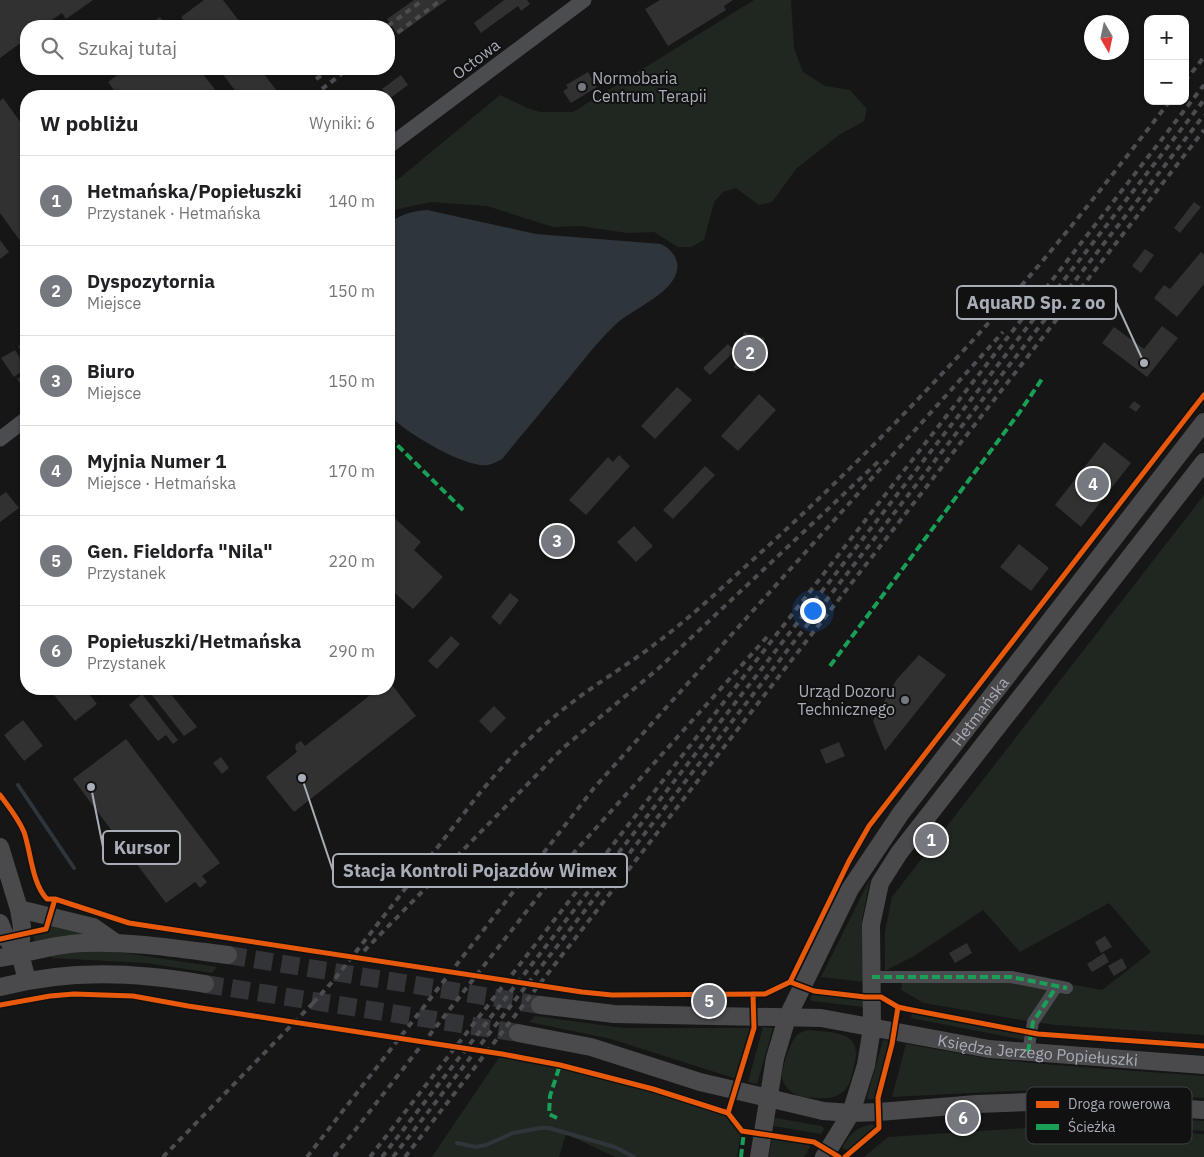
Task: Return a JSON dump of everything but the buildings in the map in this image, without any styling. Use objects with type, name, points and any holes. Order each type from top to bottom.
[{"type":"main road","name":"Hetmańska","points":[[768,1098],[775,1058],[787,1018],[850,889],[901,813],[1204,422]]},
{"type":"main road","name":"Hetmańska","points":[[851,1113],[866,1065],[872,1028],[870,925],[880,883],[899,853],[1204,462]]},
{"type":"main road","points":[[899,853],[905,831],[901,813]]},
{"type":"main road","points":[[0,847],[19,909],[22,927],[20,954],[26,980]]},
{"type":"main road","points":[[19,909],[93,927],[116,943]]},
{"type":"main road","points":[[0,923],[6,938],[20,954]]},
{"type":"main road","points":[[0,958],[81,943],[116,943],[165,947],[228,955]]},
{"type":"main road","points":[[0,987],[26,980],[96,974],[148,976],[205,984]]},
{"type":"main road","name":"Księdza Jerzego Popiełuszki","points":[[540,1005],[614,1014],[821,1018],[988,1049],[1204,1065]]},
{"type":"main road","points":[[518,1033],[591,1047],[700,1082],[823,1111],[851,1113],[1026,1102]]},
{"type":"main road","points":[[759,1157],[768,1098]]},
{"type":"main road","points":[[824,1157],[851,1113]]},
{"type":"street","name":"Octowa","points":[[395,142],[584,0]]},
{"type":"street","points":[[0,439],[20,424]]},
{"type":"street","points":[[872,977],[1010,977],[1062,987],[1033,1022],[1028,1052]]},
{"type":"shaded area","points":[[754,0],[791,0],[794,48],[803,72],[825,86],[850,90],[867,109],[864,121],[839,135],[796,169],[772,202],[759,205],[736,188],[723,192],[714,202],[704,240],[691,247],[678,247],[654,232],[627,233],[580,226],[553,227],[487,206],[431,202],[395,210],[395,180],[500,95],[540,112],[573,112]]},
{"type":"shaded area","points":[[427,210],[536,234],[661,244],[672,252],[676,260],[676,274],[672,282],[658,296],[622,319],[609,331],[502,459],[488,465],[479,465],[456,458],[432,446],[395,420],[395,219],[407,213]]},
{"type":"shaded area","points":[[1204,495],[1204,1035],[1056,1025],[1027,1021],[924,1003],[901,990],[904,971],[1010,973],[1102,990],[1151,952],[1109,903],[1020,952],[983,910],[914,956],[885,971],[885,932],[892,897]]},
{"type":"shaded area","points":[[870,879],[862,920],[865,982],[821,977]]},
{"type":"shaded area","points":[[51,924],[93,933],[35,942],[33,935],[48,932]]},
{"type":"shaded area","points":[[77,951],[112,951],[217,967],[212,973],[146,963],[52,958],[50,955]]},
{"type":"shaded area","points":[[812,994],[865,1000],[864,1007],[812,1001],[810,999]]},
{"type":"shaded area","points":[[912,1014],[1027,1035],[1024,1040],[911,1018]]},
{"type":"shaded area","points":[[535,1016],[623,1028],[751,1028],[737,1079],[611,1039],[529,1022]]},
{"type":"shaded area","points":[[763,1027],[773,1028],[757,1084],[748,1082]]},
{"type":"shaded area","points":[[808,1030],[837,1033],[851,1040],[855,1046],[856,1054],[850,1080],[846,1089],[838,1095],[826,1098],[802,1096],[791,1092],[783,1082],[782,1077],[787,1054],[795,1037]]},
{"type":"shaded area","points":[[883,1040],[889,1041],[875,1099],[868,1099],[867,1097]]},
{"type":"shaded area","points":[[906,1044],[990,1059],[1204,1076],[1204,1098],[1192,1097],[1192,1087],[1026,1087],[1026,1091],[892,1097]]},
{"type":"shaded area","points":[[500,1056],[560,1067],[655,1092],[728,1115],[741,1132],[737,1157],[615,1157],[566,1134],[559,1157],[432,1157]]},
{"type":"shaded area","points":[[776,1118],[822,1126],[824,1129],[821,1134],[773,1126]]},
{"type":"shaded area","points":[[1192,1120],[1204,1121],[1204,1131],[1192,1130]]},
{"type":"shaded area","points":[[872,1124],[875,1127],[848,1150],[842,1148],[854,1132]]},
{"type":"shaded area","points":[[1026,1128],[1026,1144],[1192,1144],[1192,1133],[1204,1134],[1204,1157],[864,1157],[888,1137]]},
{"type":"shaded area","points":[[772,1139],[811,1145],[804,1157],[769,1157]]},
{"type":"waterway","points":[[18,785],[74,868]]},
{"type":"waterway","points":[[457,1143],[476,1147],[486,1145],[513,1133],[549,1128],[615,1147],[634,1157]]},
{"type":"tunnel","points":[[228,955],[540,1005]]},
{"type":"tunnel","points":[[205,984],[518,1033]]},
{"type":"railway","points":[[395,21],[423,0]]},
{"type":"railway","points":[[395,34],[441,0]]},
{"type":"railway","points":[[1189,76],[1204,57]]},
{"type":"railway","points":[[316,79],[322,75]]},
{"type":"railway","points":[[322,89],[340,75]]},
{"type":"railway","points":[[370,1157],[1204,85]]},
{"type":"railway","points":[[382,1157],[1204,100]]},
{"type":"railway","points":[[313,1003],[334,980],[479,794],[512,756],[561,711],[645,651],[698,609],[767,547],[868,450],[934,383],[1028,278],[1167,105]]},
{"type":"railway","points":[[393,1157],[1204,115]]},
{"type":"railway","points":[[405,1157],[1204,130]]},
{"type":"railway","points":[[307,1157],[594,788],[1003,332]]},
{"type":"railway","points":[[364,951],[563,748],[659,668],[880,460]]},
{"type":"railway","points":[[334,1157],[562,866],[767,637]]},
{"type":"railway","points":[[163,1157],[317,999]]},
{"type":"marked path","points":[[830,666],[1019,413],[1042,379]]},
{"type":"marked path","points":[[395,443],[464,511]]},
{"type":"marked path","points":[[872,977],[1011,977],[1067,988]]},
{"type":"marked path","points":[[1028,1052],[1033,1022],[1057,986]]},
{"type":"marked path","points":[[557,1118],[549,1114],[550,1096],[560,1065]]},
{"type":"marked path","points":[[741,1157],[744,1131]]},
{"type":"cycle path","points":[[790,982],[849,861],[869,826],[1204,395]]},
{"type":"cycle path","points":[[0,795],[24,832],[38,885],[47,899],[55,899],[129,923],[582,992],[612,995],[765,994],[790,982],[814,991],[881,997],[898,1007],[1038,1034],[1204,1046]]},
{"type":"cycle path","points":[[0,939],[46,929],[55,899]]},
{"type":"cycle path","points":[[0,1005],[50,996],[74,994],[133,996],[502,1054],[560,1065],[653,1089],[728,1113],[742,1131],[814,1142],[839,1157]]},
{"type":"cycle path","points":[[728,1113],[754,1028],[753,994]]},
{"type":"cycle path","points":[[845,1157],[879,1128],[878,1098],[892,1044],[898,1007]]},
{"type":"place","name":"Normobaria Centrum Terapii","points":[[582,87]]},
{"type":"place","name":"Dyspozytornia","points":[[750,353]]},
{"type":"place","name":"AquaRD Sp. z oo","points":[[1144,363]]},
{"type":"place","name":"Myjnia Numer 1","points":[[1093,484]]},
{"type":"place","name":"Biuro","points":[[557,541]]},
{"type":"place","name":"Urząd Dozoru Technicznego","points":[[905,700]]},
{"type":"place","name":"Stacja Kontroli Pojazdów Wimex","points":[[302,778]]},
{"type":"place","name":"Kursor","points":[[91,787]]},
{"type":"place","name":"Hetmańska/Popiełuszki","points":[[931,840]]},
{"type":"place","name":"Gen. Fieldorfa \"Nila\"","points":[[709,1001]]},
{"type":"place","name":"Popiełuszki/Hetmańska","points":[[963,1118]]}]
